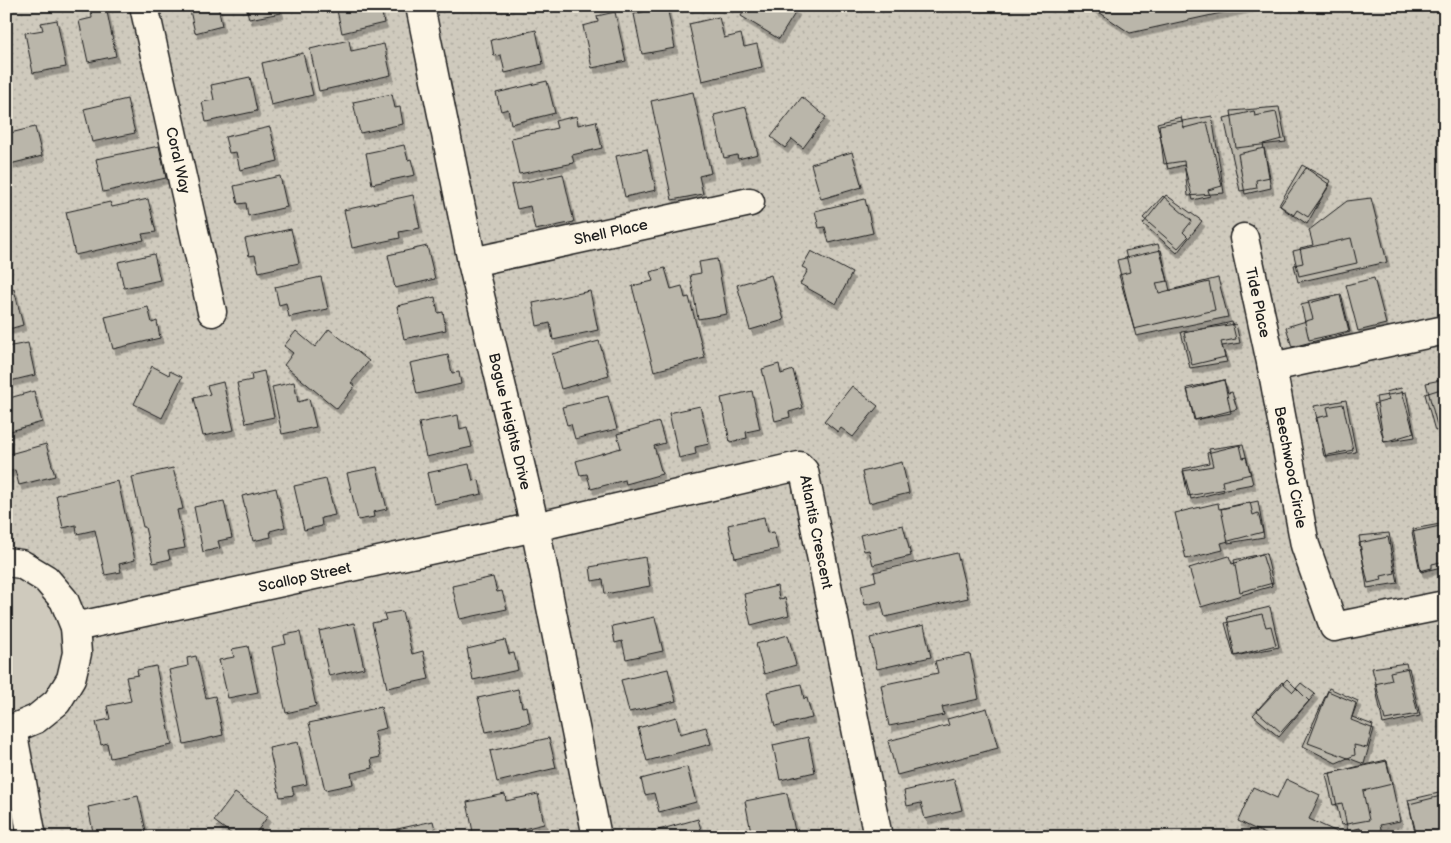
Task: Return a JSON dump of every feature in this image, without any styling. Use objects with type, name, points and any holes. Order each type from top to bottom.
[{"type":"street","name":"Coral Way","points":[[144,6],[212,312]]},
{"type":"street","name":"Bogue Heights Drive","points":[[423,7],[472,262],[535,527],[597,837]]},
{"type":"street","name":"Shell Place","points":[[472,262],[750,202]]},
{"type":"street","name":"Tide Place","points":[[1244,238],[1272,367]]},
{"type":"street","points":[[1272,367],[1445,330]]},
{"type":"street","name":"Beechwood Circle","points":[[1272,367],[1305,545],[1334,627],[1445,605]]},
{"type":"street","name":"Atlantis Crescent","points":[[535,527],[799,466],[802,468],[878,837]]},
{"type":"street","name":"Scallop Street","points":[[75,627],[535,527]]},
{"type":"street","points":[[6,562],[21,564],[46,579],[64,600],[75,627],[77,653],[71,679],[57,702],[36,719],[9,730],[32,837]]},
{"type":"shaded area","points":[[6,6],[1445,6],[1445,837],[6,837]]},
{"type":"shaded area","points":[[6,566],[61,603],[66,679],[6,726]]},
{"type":"building","points":[[189,6],[218,6],[222,26],[195,33]]},
{"type":"building","points":[[246,6],[279,6],[281,13],[249,19]]},
{"type":"building","points":[[336,6],[376,6],[377,10],[381,9],[384,23],[342,33]]},
{"type":"building","points":[[650,6],[667,6],[675,48],[642,54],[634,14],[651,10]]},
{"type":"building","points":[[747,6],[791,6],[797,10],[779,39],[741,16]]},
{"type":"building","points":[[1090,6],[1253,6],[1130,33]]},
{"type":"building","points":[[106,7],[116,56],[88,62],[79,21],[92,18],[91,10]]},
{"type":"building","points":[[615,12],[626,61],[592,68],[583,26],[598,22],[597,16]]},
{"type":"building","points":[[719,17],[724,38],[741,34],[744,47],[757,44],[762,67],[702,81],[689,24]]},
{"type":"building","points":[[57,20],[66,67],[33,73],[25,33],[43,30],[41,23]]},
{"type":"building","points":[[536,30],[543,64],[505,73],[501,55],[494,56],[491,40]]},
{"type":"building","points":[[349,40],[351,51],[384,44],[391,75],[319,91],[310,49]]},
{"type":"building","points":[[303,53],[313,95],[271,105],[262,63]]},
{"type":"building","points":[[250,77],[257,111],[206,122],[202,102],[214,100],[211,85]]},
{"type":"building","points":[[547,81],[555,113],[511,124],[508,109],[501,111],[496,93]]},
{"type":"building","points":[[693,92],[711,173],[699,176],[703,194],[672,200],[651,101]]},
{"type":"building","points":[[392,94],[395,108],[400,107],[403,124],[360,133],[353,102]]},
{"type":"building","points":[[802,97],[826,117],[803,148],[792,139],[785,148],[771,137]]},
{"type":"building","points":[[127,99],[135,133],[92,142],[84,109]]},
{"type":"building","points":[[746,107],[758,154],[738,159],[737,155],[724,158],[714,115]]},
{"type":"building","points":[[1279,107],[1286,142],[1236,148],[1231,111]]},
{"type":"building","points":[[1254,111],[1255,116],[1276,112],[1282,139],[1263,144],[1270,177],[1256,180],[1257,188],[1240,191],[1224,118]]},
{"type":"building","points":[[577,116],[578,125],[596,121],[602,148],[572,155],[574,163],[519,174],[511,138],[557,128],[555,121]]},
{"type":"building","points":[[1212,116],[1224,193],[1188,196],[1184,161],[1164,164],[1159,125]]},
{"type":"building","points":[[1181,117],[1184,128],[1207,122],[1222,186],[1208,190],[1210,196],[1193,200],[1184,165],[1168,169],[1157,123]]},
{"type":"building","points":[[35,127],[42,156],[6,165],[6,134]]},
{"type":"building","points":[[270,127],[278,161],[240,170],[236,152],[229,153],[225,137]]},
{"type":"building","points":[[404,145],[408,160],[411,159],[415,175],[372,184],[366,153]]},
{"type":"building","points":[[159,146],[166,178],[103,192],[96,159]]},
{"type":"building","points":[[1264,148],[1271,188],[1245,194],[1238,154]]},
{"type":"building","points":[[647,149],[656,190],[625,197],[616,156]]},
{"type":"building","points":[[852,152],[862,187],[821,199],[811,164]]},
{"type":"building","points":[[1302,165],[1331,181],[1307,224],[1279,205]]},
{"type":"building","points":[[1306,168],[1330,185],[1308,217],[1297,210],[1293,216],[1280,206]]},
{"type":"building","points":[[563,174],[574,222],[535,230],[530,206],[517,209],[511,185]]},
{"type":"building","points":[[280,176],[287,207],[248,216],[246,203],[238,204],[234,186]]},
{"type":"building","points":[[413,195],[420,228],[399,232],[400,238],[352,248],[344,210]]},
{"type":"building","points":[[1166,195],[1202,221],[1177,253],[1143,224]]},
{"type":"building","points":[[1163,196],[1192,221],[1183,232],[1188,237],[1178,248],[1143,218]]},
{"type":"building","points":[[1371,198],[1387,262],[1298,282],[1294,265],[1303,263],[1300,248],[1313,245],[1309,230],[1347,201]]},
{"type":"building","points":[[148,199],[156,232],[142,234],[144,240],[75,255],[66,212],[110,202],[112,207]]},
{"type":"building","points":[[865,199],[873,233],[829,243],[825,227],[819,228],[815,211]]},
{"type":"building","points":[[291,229],[299,263],[259,272],[255,255],[249,256],[245,239]]},
{"type":"building","points":[[1351,238],[1357,263],[1299,276],[1293,251]]},
{"type":"building","points":[[1158,244],[1168,281],[1156,283],[1159,293],[1218,278],[1228,317],[1136,336],[1119,275],[1130,272],[1125,251]]},
{"type":"building","points":[[427,246],[435,279],[395,288],[388,255]]},
{"type":"building","points":[[1161,250],[1170,291],[1209,282],[1215,310],[1134,329],[1117,260]]},
{"type":"building","points":[[811,251],[852,273],[836,304],[800,284],[808,270],[802,267]]},
{"type":"building","points":[[154,254],[160,280],[124,288],[118,262]]},
{"type":"building","points":[[717,259],[727,314],[698,319],[690,275],[701,273],[699,262]]},
{"type":"building","points":[[665,268],[671,289],[682,286],[685,298],[689,297],[705,358],[654,371],[632,286],[653,281],[650,272]]},
{"type":"building","points":[[771,275],[784,320],[750,330],[737,285]]},
{"type":"building","points":[[321,277],[328,309],[289,317],[286,303],[279,305],[275,287]]},
{"type":"building","points":[[1374,278],[1386,324],[1358,331],[1346,285]]},
{"type":"building","points":[[14,289],[23,325],[6,330],[6,291]]},
{"type":"building","points":[[590,291],[598,330],[553,340],[550,323],[537,326],[533,303]]},
{"type":"building","points":[[1341,294],[1350,332],[1292,347],[1286,327],[1313,319],[1308,301]]},
{"type":"building","points":[[1340,295],[1349,331],[1309,340],[1301,305]]},
{"type":"building","points":[[435,297],[438,313],[443,312],[446,330],[404,339],[397,306]]},
{"type":"building","points":[[148,307],[152,323],[157,321],[160,338],[113,349],[105,317]]},
{"type":"building","points":[[1232,322],[1236,339],[1221,342],[1225,357],[1192,365],[1184,333]]},
{"type":"building","points":[[1236,324],[1240,343],[1222,346],[1227,362],[1190,368],[1181,332]]},
{"type":"building","points":[[329,329],[369,361],[351,383],[355,386],[337,409],[284,365],[293,353],[284,346],[296,331],[315,347]]},
{"type":"building","points":[[599,341],[609,375],[561,389],[552,354]]},
{"type":"building","points":[[28,343],[35,375],[6,382],[6,347]]},
{"type":"building","points":[[448,355],[452,373],[459,372],[461,384],[417,394],[410,363]]},
{"type":"building","points":[[779,364],[781,374],[793,370],[803,408],[789,412],[790,417],[775,421],[762,369]]},
{"type":"building","points":[[152,366],[169,375],[170,371],[182,377],[162,418],[134,404]]},
{"type":"building","points":[[264,371],[274,417],[246,423],[237,383],[252,380],[251,374]]},
{"type":"building","points":[[1445,379],[1445,427],[1438,429],[1426,383]]},
{"type":"building","points":[[1224,380],[1228,393],[1232,392],[1237,409],[1195,420],[1187,390]]},
{"type":"building","points":[[1224,380],[1231,413],[1194,420],[1187,388]]},
{"type":"building","points":[[223,382],[234,430],[203,436],[194,398],[210,394],[207,386]]},
{"type":"building","points":[[294,382],[298,402],[309,399],[316,427],[282,434],[272,387]]},
{"type":"building","points":[[1442,382],[1445,382],[1445,428],[1435,431],[1425,394],[1444,388]]},
{"type":"building","points":[[852,386],[878,406],[853,437],[841,428],[838,432],[824,421]]},
{"type":"building","points":[[1401,388],[1414,433],[1384,442],[1374,404],[1389,400],[1386,392]]},
{"type":"building","points":[[34,391],[42,422],[7,432],[6,399]]},
{"type":"building","points":[[752,391],[760,429],[746,432],[747,438],[730,442],[721,398]]},
{"type":"building","points":[[1406,392],[1415,437],[1384,442],[1376,397]]},
{"type":"building","points":[[608,396],[617,429],[575,439],[571,424],[567,425],[562,407]]},
{"type":"building","points":[[1346,400],[1356,452],[1326,457],[1314,406]]},
{"type":"building","points":[[1343,404],[1353,450],[1324,456],[1316,418],[1329,415],[1327,407]]},
{"type":"building","points":[[700,406],[709,444],[695,447],[696,454],[679,458],[669,413]]},
{"type":"building","points":[[458,415],[460,429],[467,427],[472,447],[426,457],[419,423]]},
{"type":"building","points":[[659,422],[665,443],[654,446],[662,474],[626,484],[625,480],[591,489],[587,474],[580,475],[576,461],[621,448],[617,434]]},
{"type":"building","points":[[46,444],[55,476],[19,485],[15,470],[7,472],[6,455]]},
{"type":"building","points":[[1243,444],[1253,484],[1188,496],[1183,471],[1213,466],[1209,449]]},
{"type":"building","points":[[1240,445],[1243,458],[1246,457],[1251,474],[1222,481],[1224,491],[1191,499],[1183,469],[1209,463],[1207,453]]},
{"type":"building","points":[[902,462],[909,493],[869,503],[862,472]]},
{"type":"building","points":[[469,464],[473,481],[479,480],[482,494],[434,504],[427,473]]},
{"type":"building","points":[[377,467],[387,509],[373,512],[374,517],[358,520],[347,473]]},
{"type":"building","points":[[173,468],[183,509],[177,510],[185,548],[168,551],[170,559],[153,563],[132,477]]},
{"type":"building","points":[[326,479],[335,515],[321,518],[322,526],[304,530],[294,486]]},
{"type":"building","points":[[118,481],[135,560],[119,564],[121,572],[105,575],[95,530],[77,534],[76,525],[63,528],[56,495]]},
{"type":"building","points":[[276,488],[285,527],[270,531],[271,537],[253,541],[242,496]]},
{"type":"building","points":[[224,501],[232,538],[218,541],[220,548],[203,552],[194,507]]},
{"type":"building","points":[[1258,501],[1264,537],[1228,543],[1221,509]]},
{"type":"building","points":[[1250,502],[1253,515],[1258,513],[1263,532],[1221,543],[1223,550],[1186,559],[1175,513],[1218,503],[1219,509]]},
{"type":"building","points":[[764,517],[767,533],[774,532],[778,549],[735,558],[728,525]]},
{"type":"building","points":[[1440,524],[1445,546],[1445,566],[1421,572],[1413,529]]},
{"type":"building","points":[[903,525],[911,556],[873,565],[869,550],[864,551],[860,535]]},
{"type":"building","points":[[1440,526],[1445,547],[1445,561],[1432,564],[1432,568],[1420,571],[1412,532]]},
{"type":"building","points":[[1389,533],[1398,583],[1367,588],[1359,536]]},
{"type":"building","points":[[1388,537],[1395,573],[1381,576],[1382,580],[1368,583],[1359,543]]},
{"type":"building","points":[[957,553],[968,598],[885,617],[881,601],[865,605],[861,585],[876,581],[874,572]]},
{"type":"building","points":[[1266,553],[1273,583],[1240,592],[1234,560]]},
{"type":"building","points":[[1262,554],[1272,586],[1201,607],[1189,568],[1229,556],[1232,564]]},
{"type":"building","points":[[645,557],[650,586],[605,594],[603,579],[592,581],[590,567]]},
{"type":"building","points":[[493,577],[497,592],[502,591],[507,609],[460,619],[452,586]]},
{"type":"building","points":[[777,586],[779,599],[785,598],[789,615],[751,625],[744,594]]},
{"type":"building","points":[[1270,607],[1279,647],[1235,656],[1227,617]]},
{"type":"building","points":[[402,611],[412,654],[423,651],[429,679],[387,688],[372,623],[386,620],[384,614]]},
{"type":"building","points":[[1262,614],[1266,627],[1271,626],[1276,645],[1234,656],[1225,623]]},
{"type":"building","points":[[655,617],[663,651],[626,659],[622,641],[615,643],[612,626]]},
{"type":"building","points":[[354,623],[364,668],[329,676],[319,631]]},
{"type":"building","points":[[924,625],[931,657],[877,669],[870,638]]},
{"type":"building","points":[[300,632],[316,706],[286,713],[272,647],[286,644],[284,635]]},
{"type":"building","points":[[788,635],[796,665],[764,674],[756,644]]},
{"type":"building","points":[[505,640],[509,654],[514,653],[518,670],[473,680],[467,649]]},
{"type":"building","points":[[248,646],[258,692],[228,698],[219,660],[234,657],[232,649]]},
{"type":"building","points":[[970,654],[979,699],[942,707],[944,715],[889,726],[881,685],[938,673],[935,661]]},
{"type":"building","points":[[196,656],[206,698],[215,696],[223,735],[184,744],[169,670],[188,666],[187,658]]},
{"type":"building","points":[[1406,663],[1418,714],[1385,720],[1372,668]]},
{"type":"building","points":[[156,666],[172,745],[110,758],[107,743],[101,745],[96,722],[110,719],[107,706],[131,701],[126,677],[138,675],[137,670]]},
{"type":"building","points":[[1409,668],[1420,716],[1383,724],[1375,684],[1392,680],[1390,672]]},
{"type":"building","points":[[668,669],[676,701],[629,712],[621,680]]},
{"type":"building","points":[[1287,679],[1309,701],[1281,732],[1257,711]]},
{"type":"building","points":[[1282,682],[1293,692],[1301,683],[1315,694],[1279,737],[1253,715]]},
{"type":"building","points":[[801,684],[804,699],[807,698],[812,718],[775,726],[767,692]]},
{"type":"building","points":[[1329,688],[1358,701],[1352,717],[1373,725],[1367,748],[1354,745],[1355,755],[1336,763],[1303,746]]},
{"type":"building","points":[[518,689],[522,707],[527,706],[530,723],[486,732],[478,698]]},
{"type":"building","points":[[1328,691],[1356,703],[1351,720],[1374,729],[1364,764],[1308,743]]},
{"type":"building","points":[[381,707],[386,728],[374,731],[380,757],[371,759],[373,768],[351,773],[353,784],[325,790],[309,723]]},
{"type":"building","points":[[987,708],[998,748],[897,775],[888,741],[949,725],[947,719]]},
{"type":"building","points":[[676,717],[680,734],[706,727],[711,744],[647,761],[638,728]]},
{"type":"building","points":[[808,737],[815,772],[780,780],[773,745]]},
{"type":"building","points":[[549,738],[556,768],[497,782],[490,751]]},
{"type":"building","points":[[298,742],[307,784],[292,787],[294,795],[280,797],[269,748]]},
{"type":"building","points":[[1386,760],[1392,784],[1363,791],[1369,820],[1341,825],[1330,773]]},
{"type":"building","points":[[1387,761],[1400,821],[1380,825],[1383,837],[1362,837],[1360,828],[1348,831],[1342,803],[1333,805],[1326,774]]},
{"type":"building","points":[[687,767],[696,802],[659,812],[654,793],[645,795],[641,779]]},
{"type":"building","points":[[954,779],[962,810],[925,819],[921,803],[907,806],[904,791]]},
{"type":"building","points":[[1286,779],[1320,795],[1309,819],[1337,832],[1335,837],[1272,837],[1238,821],[1253,787],[1277,798]]},
{"type":"building","points":[[1443,792],[1445,802],[1445,837],[1416,837],[1408,800]]},
{"type":"building","points":[[235,793],[268,816],[253,837],[236,837],[214,821]]},
{"type":"building","points":[[787,793],[796,836],[752,837],[745,801]]},
{"type":"building","points":[[505,794],[506,801],[538,794],[544,824],[515,831],[516,837],[474,837],[467,802]]},
{"type":"building","points":[[138,796],[146,831],[121,837],[94,837],[88,807]]},
{"type":"building","points":[[1441,796],[1445,811],[1445,835],[1417,837],[1409,804]]},
{"type":"building","points":[[698,819],[703,837],[652,837],[651,832]]},
{"type":"building","points":[[433,821],[437,837],[385,837],[384,832]]},
{"type":"building","points":[[962,830],[964,837],[932,837]]}]
